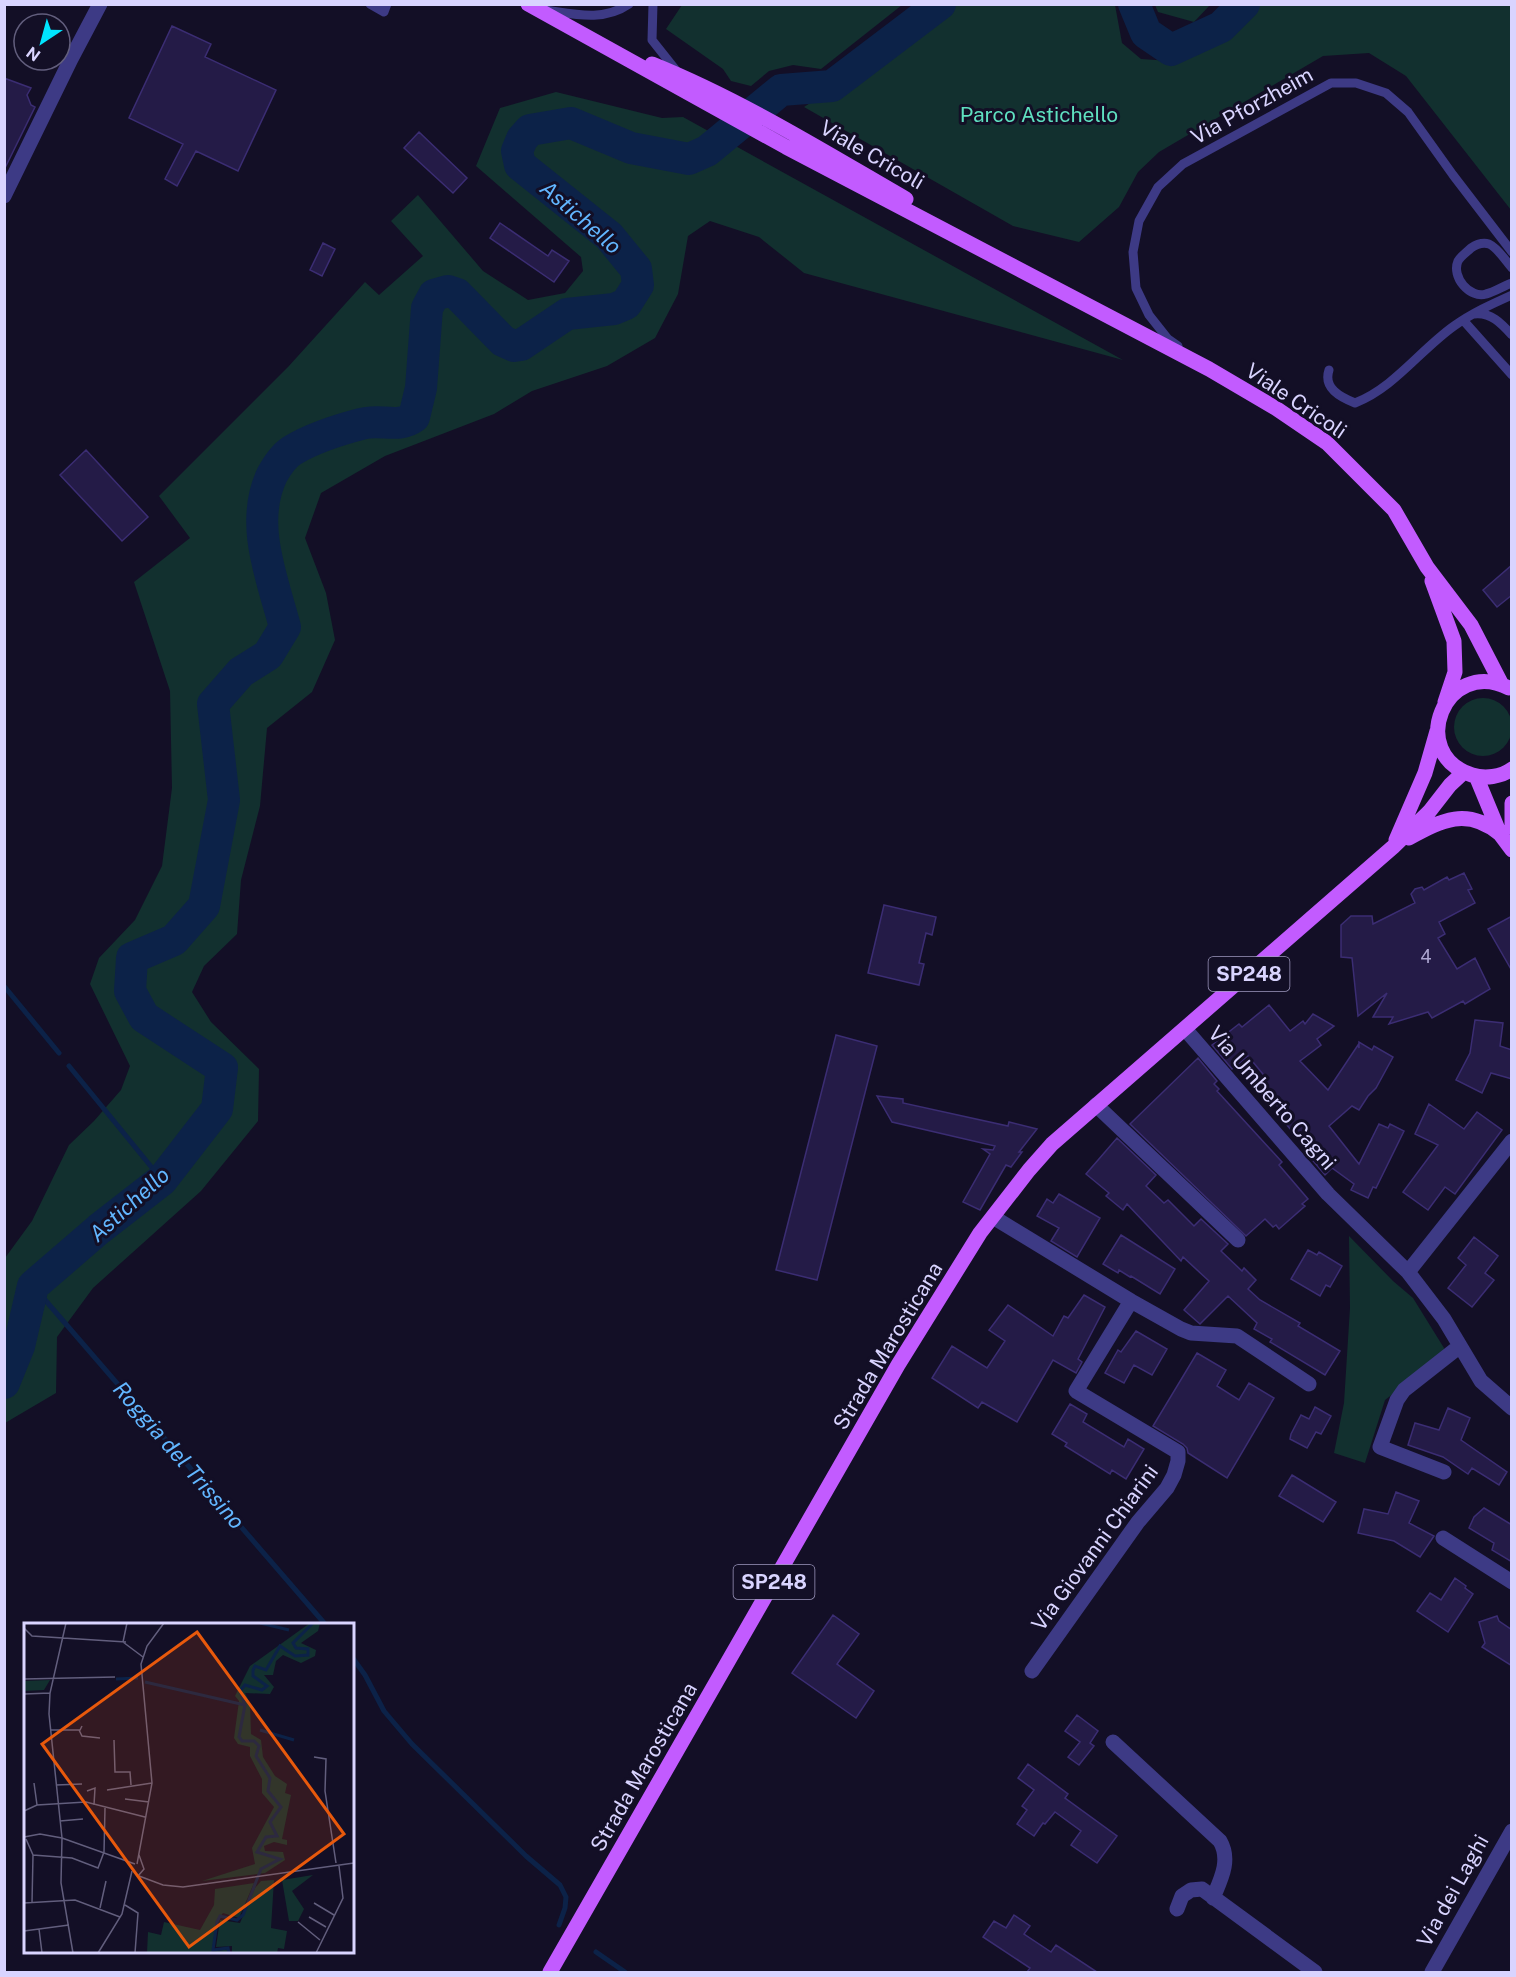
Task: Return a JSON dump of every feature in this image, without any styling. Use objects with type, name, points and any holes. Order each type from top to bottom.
[{"type":"main road","name":"Viale Cricoli","points":[[532,6],[578,33],[724,104],[1135,331],[1209,369],[1277,409],[1327,443],[1394,510],[1427,567],[1471,626],[1507,687]]},
{"type":"main road","name":"Viale Cricoli","points":[[578,33],[681,76],[724,104]]},
{"type":"main road","name":"Viale Cricoli","points":[[1427,567],[1454,641],[1455,672],[1445,704]]},
{"type":"main road","points":[[1445,704],[1453,694],[1476,682],[1490,682],[1507,687]]},
{"type":"main road","name":"SP248","points":[[1438,728],[1439,716],[1445,704]]},
{"type":"main road","points":[[1438,728],[1439,742],[1444,754],[1453,765],[1470,774],[1491,777],[1512,769]]},
{"type":"main road","name":"Strada Marosticana","points":[[1393,847],[1425,773],[1438,728]]},
{"type":"main road","points":[[1470,774],[1506,830],[1512,850]]},
{"type":"main road","name":"Strada Marosticana","points":[[550,1972],[898,1365],[974,1243],[1029,1170],[1052,1144],[1393,847],[1429,812],[1450,785],[1470,774]]},
{"type":"main road","points":[[1506,830],[1512,803]]},
{"type":"main road","name":"Strada Marosticana","points":[[1393,847],[1437,823],[1453,819],[1478,821],[1506,830]]},
{"type":"street","points":[[4,196],[100,4]]},
{"type":"street","name":"Via Umberto Cagni","points":[[1185,1029],[1328,1194],[1408,1272],[1444,1319],[1481,1381],[1512,1408]]},
{"type":"street","points":[[1096,1105],[1238,1240]]},
{"type":"street","points":[[1408,1272],[1512,1141]]},
{"type":"street","points":[[993,1217],[1131,1301],[1191,1333],[1237,1336],[1309,1384]]},
{"type":"street","name":"Via Giovanni Chiarini","points":[[1032,1671],[1138,1522],[1167,1488],[1178,1461],[1178,1452],[1076,1391],[1131,1301]]},
{"type":"street","points":[[1444,1472],[1380,1447],[1397,1400],[1404,1390],[1460,1346]]},
{"type":"street","points":[[1443,1538],[1512,1582]]},
{"type":"street","points":[[1113,1742],[1220,1841],[1226,1850],[1225,1863],[1214,1898]]},
{"type":"street","name":"Via dei Laghi","points":[[1432,1972],[1512,1831]]},
{"type":"street","points":[[1177,1909],[1182,1896],[1191,1890],[1202,1889],[1315,1972]]},
{"type":"lane","points":[[370,4],[384,12],[387,4]]},
{"type":"lane","points":[[532,6],[591,17],[619,12],[629,4]]},
{"type":"lane","points":[[653,4],[652,39],[681,76]]},
{"type":"lane","name":"Via Pforzheim","points":[[1209,369],[1168,339],[1149,315],[1137,288],[1135,276],[1133,252],[1139,221],[1158,187],[1183,164],[1332,83],[1356,83],[1386,93],[1408,112],[1512,252]]},
{"type":"lane","points":[[1512,268],[1493,248],[1481,243],[1463,255],[1458,261],[1457,268],[1460,279],[1469,291],[1476,294],[1484,295],[1512,283]]},
{"type":"lane","points":[[1329,370],[1326,378],[1329,386],[1340,397],[1355,403],[1372,396],[1463,320],[1512,295]]},
{"type":"lane","points":[[1476,312],[1494,318],[1512,335]]},
{"type":"lane","points":[[1463,320],[1512,375]]},
{"type":"green space","points":[[682,5],[902,5],[821,69],[793,65],[769,71],[751,86],[731,81],[723,69],[666,29]]},
{"type":"green space","name":"Parco Astichello","points":[[956,5],[1115,5],[1122,43],[1141,59],[1170,61],[1227,31],[1254,5],[1511,5],[1511,210],[1406,76],[1369,53],[1323,56],[1159,152],[1138,172],[1119,207],[1079,242],[1013,226],[804,107]]},
{"type":"green space","points":[[1155,5],[1210,5],[1194,22],[1158,12]]},
{"type":"green space","points":[[556,92],[662,118],[683,117],[1123,360],[804,273],[759,237],[710,221],[688,236],[678,294],[655,338],[607,366],[532,391],[494,414],[385,456],[321,493],[305,538],[326,593],[335,640],[312,692],[267,728],[260,806],[241,880],[237,934],[204,966],[192,992],[211,1022],[259,1069],[258,1121],[201,1191],[93,1288],[57,1337],[56,1393],[5,1423],[5,1258],[32,1221],[69,1145],[121,1090],[130,1066],[90,984],[99,958],[135,920],[162,866],[172,788],[170,691],[134,582],[190,538],[159,496],[288,367],[365,282],[379,295],[423,256],[391,221],[418,195],[483,271],[528,300],[565,293],[583,271],[581,257],[476,166],[500,108]]},
{"type":"green space","points":[[1477,698],[1489,698],[1504,706],[1512,721],[1512,733],[1504,748],[1489,756],[1477,756],[1462,748],[1454,733],[1454,721],[1462,706]]},
{"type":"green space","points":[[1349,1236],[1413,1298],[1444,1348],[1443,1355],[1385,1400],[1365,1463],[1334,1453],[1344,1403],[1350,1308]]},
{"type":"building","points":[[172,26],[211,44],[205,57],[276,90],[238,171],[196,151],[177,186],[165,179],[183,144],[129,118]]},
{"type":"building","points":[[4,78],[31,88],[27,95],[31,105],[35,107],[4,170]]},
{"type":"building","points":[[419,132],[467,178],[453,193],[404,148]]},
{"type":"building","points":[[500,223],[548,256],[552,250],[569,261],[554,282],[490,238]]},
{"type":"building","points":[[323,243],[335,249],[322,276],[310,270]]},
{"type":"building","points":[[86,450],[148,517],[122,541],[60,475]]},
{"type":"building","points":[[1512,565],[1512,595],[1497,607],[1483,590]]},
{"type":"building","points":[[1464,873],[1472,889],[1468,890],[1475,903],[1439,922],[1445,934],[1438,938],[1457,969],[1475,958],[1490,989],[1465,1004],[1463,1001],[1432,1018],[1428,1012],[1389,1024],[1393,1017],[1373,1017],[1387,993],[1358,1016],[1352,958],[1341,957],[1341,925],[1351,916],[1372,916],[1373,924],[1415,903],[1411,894],[1415,889],[1422,887],[1424,890],[1447,877],[1449,880]]},
{"type":"building","points":[[884,905],[936,917],[932,935],[926,933],[919,963],[924,964],[919,985],[868,973]]},
{"type":"building","points":[[1512,916],[1512,971],[1488,929]]},
{"type":"building","points":[[1269,1005],[1290,1031],[1303,1021],[1305,1024],[1313,1014],[1334,1026],[1317,1039],[1321,1045],[1300,1061],[1328,1090],[1358,1045],[1359,1048],[1359,1042],[1372,1050],[1374,1046],[1393,1057],[1376,1088],[1359,1110],[1352,1106],[1329,1126],[1359,1164],[1379,1124],[1388,1128],[1390,1124],[1404,1131],[1376,1188],[1373,1187],[1368,1198],[1351,1190],[1354,1184],[1332,1168],[1325,1175],[1277,1113],[1279,1108],[1260,1085],[1267,1079],[1248,1056],[1232,1069],[1212,1045],[1239,1024],[1242,1027]]},
{"type":"building","points":[[1475,1020],[1503,1023],[1500,1046],[1512,1050],[1512,1079],[1491,1073],[1482,1093],[1456,1080],[1470,1053]]},
{"type":"building","points":[[836,1035],[877,1046],[817,1280],[776,1270]]},
{"type":"building","points":[[1198,1058],[1217,1081],[1214,1084],[1219,1089],[1217,1091],[1282,1162],[1279,1165],[1308,1199],[1302,1204],[1305,1206],[1279,1229],[1276,1225],[1273,1227],[1265,1219],[1246,1236],[1130,1124]]},
{"type":"building","points":[[877,1096],[903,1099],[903,1103],[1008,1126],[1009,1122],[1037,1129],[1019,1152],[1022,1152],[1011,1167],[1006,1165],[980,1210],[963,1202],[990,1154],[983,1149],[993,1150],[995,1146],[892,1122]]},
{"type":"building","points":[[1429,1104],[1464,1129],[1477,1112],[1502,1130],[1455,1194],[1445,1187],[1428,1210],[1403,1192],[1438,1145],[1415,1134]]},
{"type":"building","points":[[1117,1138],[1156,1175],[1146,1186],[1164,1203],[1168,1200],[1194,1226],[1201,1219],[1228,1244],[1221,1251],[1242,1271],[1244,1268],[1256,1280],[1248,1289],[1260,1300],[1300,1323],[1298,1326],[1340,1351],[1325,1375],[1270,1342],[1272,1339],[1254,1329],[1257,1323],[1228,1296],[1200,1324],[1184,1310],[1209,1281],[1183,1257],[1181,1261],[1127,1204],[1123,1210],[1106,1196],[1109,1193],[1086,1174]]},
{"type":"building","points":[[1059,1194],[1100,1218],[1077,1257],[1051,1241],[1059,1228],[1037,1216],[1047,1199],[1053,1203]]},
{"type":"building","points":[[1121,1235],[1175,1269],[1160,1294],[1131,1276],[1119,1270],[1118,1273],[1103,1264]]},
{"type":"building","points":[[1474,1237],[1498,1256],[1485,1273],[1494,1280],[1472,1307],[1448,1288],[1466,1265],[1458,1258]]},
{"type":"building","points":[[1308,1250],[1317,1255],[1319,1252],[1342,1266],[1330,1287],[1326,1285],[1320,1296],[1291,1279]]},
{"type":"building","points":[[1084,1295],[1105,1307],[1078,1359],[1082,1362],[1076,1373],[1053,1360],[1017,1422],[982,1402],[978,1408],[932,1378],[952,1346],[987,1368],[1005,1341],[989,1330],[1008,1305],[1053,1336],[1064,1316],[1068,1318]]},
{"type":"building","points":[[1136,1331],[1167,1349],[1152,1375],[1134,1365],[1124,1383],[1105,1373],[1118,1350],[1121,1352]]},
{"type":"building","points":[[1197,1353],[1226,1370],[1217,1386],[1239,1400],[1249,1383],[1274,1398],[1227,1478],[1188,1453],[1183,1444],[1153,1426]]},
{"type":"building","points":[[1070,1404],[1087,1414],[1083,1422],[1124,1447],[1128,1439],[1144,1449],[1126,1479],[1112,1470],[1110,1474],[1065,1446],[1067,1443],[1052,1434]]},
{"type":"building","points":[[1315,1407],[1331,1416],[1321,1434],[1316,1432],[1307,1448],[1290,1439],[1301,1415],[1309,1419]]},
{"type":"building","points":[[1448,1408],[1470,1418],[1461,1440],[1507,1472],[1499,1485],[1472,1468],[1468,1474],[1443,1457],[1408,1445],[1415,1423],[1439,1430]]},
{"type":"building","points":[[1292,1475],[1336,1502],[1323,1522],[1279,1496]]},
{"type":"building","points":[[1396,1492],[1419,1501],[1409,1523],[1434,1536],[1420,1557],[1394,1541],[1358,1533],[1364,1509],[1388,1514]]},
{"type":"building","points":[[1484,1508],[1512,1525],[1512,1562],[1492,1550],[1494,1543],[1469,1528],[1474,1517]]},
{"type":"building","points":[[1455,1578],[1473,1594],[1448,1632],[1417,1611],[1430,1593],[1441,1600]]},
{"type":"building","points":[[833,1615],[859,1634],[837,1664],[874,1691],[856,1718],[792,1673]]},
{"type":"building","points":[[1497,1616],[1499,1621],[1512,1630],[1512,1666],[1482,1647],[1485,1643],[1479,1622]]},
{"type":"building","points":[[1077,1715],[1098,1731],[1090,1743],[1094,1746],[1079,1765],[1068,1757],[1080,1742],[1065,1731]]},
{"type":"building","points":[[1028,1764],[1068,1794],[1065,1798],[1117,1836],[1097,1863],[1071,1845],[1081,1831],[1055,1812],[1034,1836],[1017,1824],[1027,1810],[1022,1806],[1034,1790],[1018,1778]]},
{"type":"building","points":[[1014,1915],[1030,1926],[1024,1934],[1051,1952],[1056,1945],[1097,1972],[1027,1972],[1030,1968],[983,1937],[994,1921],[1006,1928]]},
{"type":"waterway","name":"Astichello","points":[[4,1383],[19,1346],[33,1286],[99,1229],[162,1180],[217,1109],[222,1068],[144,1017],[130,991],[132,958],[174,940],[204,906],[224,800],[213,704],[241,672],[268,655],[285,627],[265,551],[262,512],[265,493],[278,464],[293,450],[343,429],[368,422],[402,422],[414,417],[421,388],[427,308],[434,295],[448,291],[457,294],[503,341],[514,346],[521,345],[567,314],[614,309],[626,304],[638,285],[636,269],[609,236],[520,165],[517,151],[522,139],[530,130],[571,123],[631,148],[689,159],[707,151],[781,90],[832,86],[940,4]]},
{"type":"waterway","name":"Astichello","points":[[1134,4],[1146,33],[1171,50],[1221,27],[1244,4]]},
{"type":"waterway","points":[[4,986],[59,1053]]},
{"type":"waterway","points":[[69,1066],[162,1180]]},
{"type":"waterway","name":"Roggia del Trissino","points":[[33,1286],[324,1623]]},
{"type":"waterway","name":"Roggia del Trissino","points":[[354,1660],[384,1711],[412,1744],[526,1856],[560,1885],[566,1897],[559,1925]]},
{"type":"waterway","name":"Roggia del Trissino","points":[[596,1952],[625,1972]]}]
